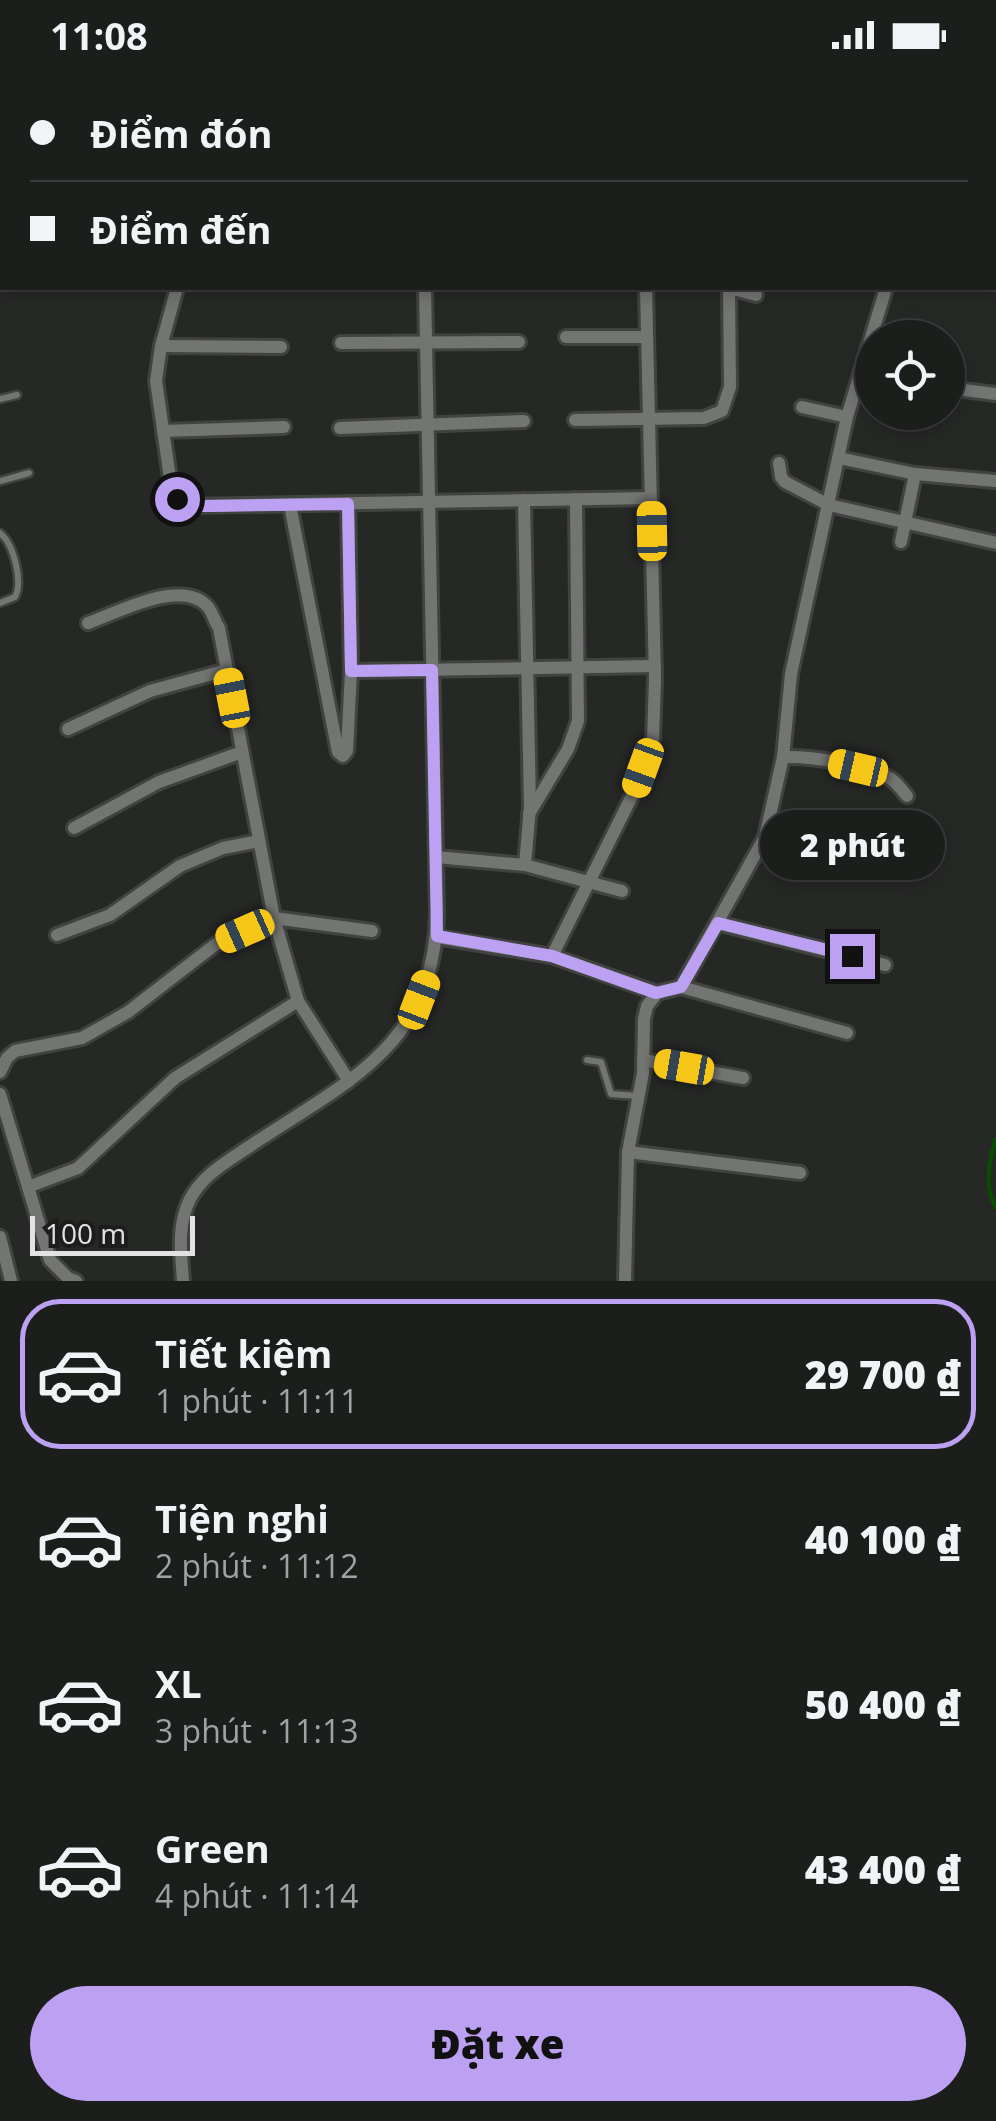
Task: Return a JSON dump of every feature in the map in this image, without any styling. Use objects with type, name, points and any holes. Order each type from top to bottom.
[{"type":"street","points":[[176,290],[156,381],[171,485],[177,499],[190,506],[651,498]]},
{"type":"street","points":[[183,1281],[180,1226],[191,1197],[211,1172],[349,1081],[400,1035],[428,976],[437,936],[425,290]]},
{"type":"street","points":[[552,956],[632,796],[653,740],[655,666],[646,290]]},
{"type":"street","points":[[574,420],[704,418],[722,411],[730,386],[730,290]]},
{"type":"street","points":[[737,290],[756,295]]},
{"type":"street","points":[[879,320],[886,290]]},
{"type":"street","points":[[566,337],[648,337]]},
{"type":"street","points":[[341,344],[520,342]]},
{"type":"street","points":[[162,346],[281,347]]},
{"type":"street","points":[[965,390],[996,394]]},
{"type":"street","points":[[681,987],[765,837],[783,757],[791,674],[847,417],[855,401]]},
{"type":"street","points":[[802,407],[847,417]]},
{"type":"street","points":[[340,428],[524,421]]},
{"type":"street","points":[[163,431],[284,427]]},
{"type":"street","points":[[839,458],[915,474],[996,480]]},
{"type":"street","points":[[779,463],[784,482],[829,505],[996,543]]},
{"type":"street","points":[[901,542],[915,474]]},
{"type":"street","points":[[529,815],[574,736],[578,721],[576,499]]},
{"type":"street","points":[[524,500],[529,815],[525,865]]},
{"type":"street","points":[[290,505],[338,752],[343,756],[347,752],[351,671],[348,504]]},
{"type":"street","points":[[88,623],[174,593],[192,595],[208,606],[219,628],[274,918],[298,1001],[349,1081]]},
{"type":"street","points":[[351,671],[655,666]]},
{"type":"street","points":[[68,729],[150,692],[226,670]]},
{"type":"street","points":[[74,828],[159,782],[242,752]]},
{"type":"street","points":[[783,757],[799,756],[881,774],[894,780],[907,796]]},
{"type":"street","points":[[57,935],[110,915],[180,866],[223,848],[259,841]]},
{"type":"street","points":[[436,857],[525,865],[622,891]]},
{"type":"street","points":[[0,1072],[15,1052],[82,1038],[128,1012],[216,944],[274,918],[372,931]]},
{"type":"street","points":[[718,923],[885,965]]},
{"type":"street","points":[[437,936],[552,956],[656,993],[681,987],[847,1033]]},
{"type":"street","points":[[625,1281],[628,1152],[643,1060],[644,1018],[656,993]]},
{"type":"street","points":[[28,1187],[78,1168],[175,1078],[298,1001]]},
{"type":"street","points":[[643,1060],[744,1078]]},
{"type":"street","points":[[0,1094],[50,1260],[76,1281]]},
{"type":"street","points":[[628,1152],[800,1173]]},
{"type":"street","points":[[0,1236],[11,1281]]},
{"type":"lane","points":[[0,399],[17,395]]},
{"type":"lane","points":[[0,481],[29,473]]},
{"type":"lane","points":[[0,533],[8,540],[19,588],[15,598],[0,603]]},
{"type":"lane","points":[[587,1060],[602,1065],[611,1094],[637,1096]]},
{"type":"waterway","points":[[996,1139],[989,1174],[996,1208]]},
{"type":"route","points":[[177,499],[190,506],[348,504],[351,671],[432,670],[437,936],[552,956],[656,993],[681,987],[718,923],[852,956]]}]
